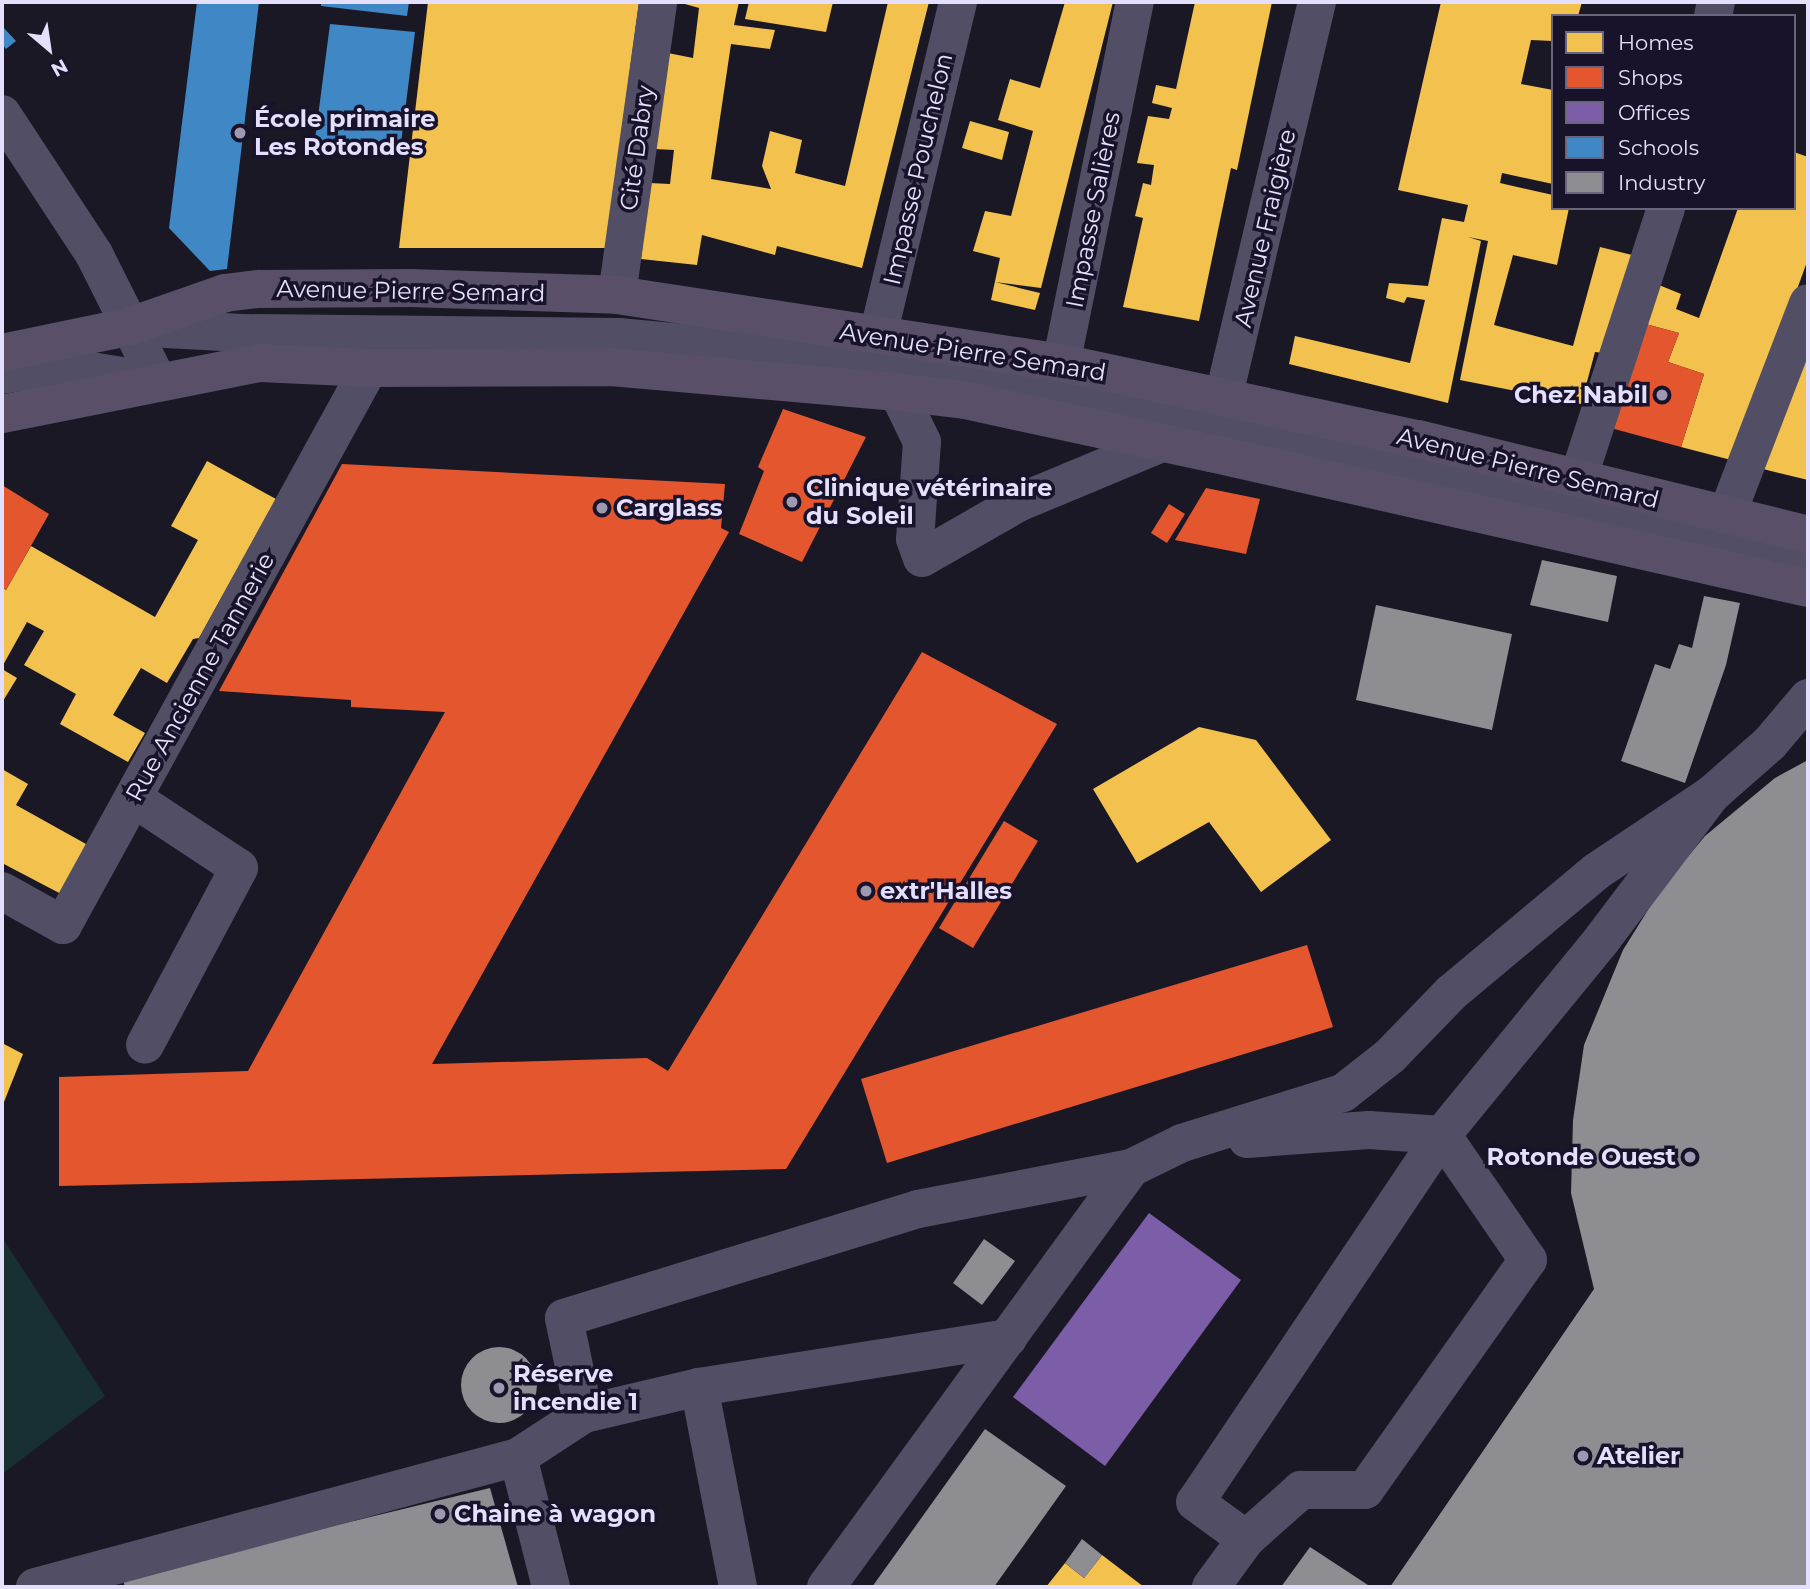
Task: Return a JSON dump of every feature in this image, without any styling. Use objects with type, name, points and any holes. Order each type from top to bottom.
[{"type":"main road","name":"Avenue Pierre Semard","points":[[2,353],[128,327],[225,293],[259,289],[410,288],[617,295],[886,363],[1055,390],[1218,426],[1808,588]]},
{"type":"main road","name":"Avenue Pierre Semard","points":[[2,414],[260,363],[369,368],[886,363],[1055,390],[1162,443],[1218,426],[1418,439],[1726,517],[1808,535]]},
{"type":"street","name":"Cité Dabry","points":[[617,295],[658,2]]},
{"type":"street","name":"Impasse Pouchelon","points":[[886,363],[958,2]]},
{"type":"street","name":"Impasse Salières","points":[[1055,390],[1135,2]]},
{"type":"street","name":"Avenue Fraigière","points":[[1218,426],[1317,2]]},
{"type":"street","points":[[2,114],[27,146],[94,254],[128,327],[158,382]]},
{"type":"street","points":[[1578,479],[1665,210]]},
{"type":"street","points":[[1726,517],[1808,303]]},
{"type":"street","name":"Avenue Pierre Semard","points":[[128,327],[242,333],[619,337],[886,363]]},
{"type":"street","points":[[886,363],[922,442],[915,539],[922,558],[1018,503],[1162,443]]},
{"type":"street","name":"Avenue Pierre Semard","points":[[2,375],[61,366],[158,382]]},
{"type":"street","name":"Rue Ancienne Tannerie","points":[[2,891],[63,925],[369,368]]},
{"type":"street","name":"Avenue Pierre Semard","points":[[1218,426],[1808,562]]},
{"type":"street","points":[[584,1413],[564,1318],[918,1209],[1131,1168],[1182,1143],[1343,1093],[1390,1056],[1451,993],[1597,871],[1712,794],[1770,744],[1808,698]]},
{"type":"street","points":[[1246,1539],[1195,1502],[1442,1135],[1603,939],[1712,794]]},
{"type":"street","points":[[133,798],[239,868],[145,1045]]},
{"type":"street","points":[[1182,1143],[1369,1130],[1442,1135]]},
{"type":"street","points":[[1211,1587],[1246,1539],[1301,1490],[1365,1490],[1528,1260],[1442,1135]]},
{"type":"street","points":[[826,1587],[1131,1168]]},
{"type":"street","points":[[35,1587],[518,1457],[584,1413],[699,1387],[1008,1338]]},
{"type":"street","points":[[699,1387],[738,1587]]},
{"type":"street","points":[[518,1457],[551,1587]]},
{"type":"green space","points":[[2,1237],[105,1396],[2,1474]]},
{"type":"building: Homes","points":[[428,2],[639,2],[606,248],[399,248]]},
{"type":"building: Homes","points":[[678,2],[739,2],[734,25],[775,30],[770,49],[731,44],[711,179],[771,189],[762,166],[770,131],[802,140],[795,173],[845,186],[888,2],[929,2],[862,268],[777,246],[775,255],[702,235],[697,265],[641,259],[650,183],[670,184],[674,150],[655,149],[668,53],[693,58],[699,8]]},
{"type":"building: Homes","points":[[749,2],[833,2],[826,32],[745,19]]},
{"type":"building: Homes","points":[[1065,2],[1113,2],[1041,288],[995,282],[1040,293],[1035,310],[991,300],[1000,258],[973,251],[985,211],[1011,216],[1033,131],[998,120],[1010,79],[1040,88]]},
{"type":"building: Homes","points":[[1195,2],[1272,2],[1237,170],[1231,168],[1199,321],[1123,307],[1143,218],[1135,216],[1143,183],[1151,185],[1154,165],[1137,163],[1148,116],[1169,119],[1172,108],[1152,103],[1156,85],[1176,89]]},
{"type":"building: Homes","points":[[1441,2],[1582,2],[1579,14],[1551,14],[1551,41],[1531,40],[1521,84],[1551,90],[1551,184],[1502,173],[1500,183],[1551,195],[1551,210],[1569,210],[1557,265],[1513,255],[1494,325],[1573,346],[1600,247],[1640,257],[1603,353],[1595,352],[1581,404],[1460,380],[1488,241],[1468,237],[1481,241],[1448,403],[1289,364],[1295,336],[1410,363],[1425,300],[1407,297],[1404,303],[1386,298],[1389,283],[1428,286],[1442,218],[1464,222],[1468,205],[1398,190]]},
{"type":"building: Homes","points":[[970,121],[1009,132],[1002,160],[962,148]]},
{"type":"building: Homes","points":[[1796,153],[1808,157],[1808,259],[1735,461],[1681,447],[1704,374],[1668,362],[1679,333],[1642,323],[1659,285],[1681,294],[1676,309],[1699,318],[1737,210],[1796,210]]},
{"type":"building: Homes","points":[[1808,331],[1808,480],[1763,469]]},
{"type":"building: Homes","points":[[207,461],[276,499],[199,638],[193,639],[167,683],[141,668],[113,715],[145,733],[128,762],[60,724],[76,694],[24,665],[44,631],[27,622],[2,667],[2,587],[6,590],[31,546],[155,617],[198,540],[171,526]]},
{"type":"building: Homes","points":[[2,669],[17,678],[3,701],[2,701]]},
{"type":"building: Homes","points":[[1199,727],[1256,740],[1331,840],[1261,892],[1209,822],[1137,863],[1093,789]]},
{"type":"building: Homes","points":[[2,769],[28,784],[16,805],[86,844],[63,895],[2,863]]},
{"type":"building: Homes","points":[[2,1043],[23,1054],[2,1107]]},
{"type":"building: Homes","points":[[1102,1555],[1144,1587],[1046,1587],[1065,1563],[1084,1578]]},
{"type":"building: Shops","points":[[1642,323],[1679,333],[1668,362],[1704,374],[1681,447],[1607,427]]},
{"type":"building: Shops","name":"Clinique vétérinaire du Soleil","points":[[783,409],[866,437],[802,562],[739,534],[764,471],[758,467]]},
{"type":"building: Shops","points":[[342,464],[725,484],[721,528],[729,532],[432,1064],[647,1058],[668,1071],[922,652],[1057,724],[786,1169],[59,1186],[59,1077],[248,1071],[445,712],[351,707],[351,700],[219,691]]},
{"type":"building: Shops","points":[[2,485],[49,514],[6,590],[2,587]]},
{"type":"building: Shops","points":[[1206,488],[1260,499],[1246,554],[1175,540]]},
{"type":"building: Shops","points":[[1169,504],[1185,514],[1167,543],[1151,533]]},
{"type":"building: Shops","points":[[1004,821],[1038,841],[973,948],[939,928]]},
{"type":"building: Shops","points":[[1307,945],[1333,1027],[887,1163],[861,1079]]},
{"type":"building: Offices","points":[[1149,1213],[1241,1280],[1105,1466],[1013,1397]]},
{"type":"building: Schools","points":[[197,2],[259,2],[227,269],[210,271],[169,228]]},
{"type":"building: Schools","points":[[321,2],[409,2],[407,16],[321,6]]},
{"type":"building: Schools","points":[[330,24],[415,32],[400,151],[315,140]]},
{"type":"building: Schools","points":[[2,26],[16,41],[6,49],[2,44]]},
{"type":"building: Industry","points":[[1542,560],[1617,576],[1608,622],[1530,605]]},
{"type":"building: Industry","points":[[1704,596],[1740,603],[1726,665],[1685,783],[1621,761],[1655,664],[1670,669],[1679,644],[1692,648]]},
{"type":"building: Industry","points":[[1376,605],[1512,634],[1492,730],[1356,700]]},
{"type":"building: Industry","name":"Rotonde Ouest","points":[[1808,760],[1808,1587],[1390,1587],[1594,1289],[1571,1193],[1573,1120],[1584,1045],[1623,950],[1661,889],[1705,836],[1775,778]]},
{"type":"building: Industry","points":[[984,1239],[1015,1261],[982,1305],[953,1283]]},
{"type":"building: Industry","name":"Réserve incendie 1","points":[[499,1347],[513,1350],[526,1358],[534,1371],[537,1385],[534,1399],[526,1412],[513,1420],[499,1423],[485,1420],[472,1412],[464,1399],[461,1385],[464,1371],[472,1358],[485,1350]]},
{"type":"building: Industry","points":[[985,1429],[1066,1486],[994,1587],[872,1587]]},
{"type":"building: Industry","name":"Chaine à wagon","points":[[490,1488],[518,1587],[125,1587],[122,1577]]},
{"type":"building: Industry","points":[[1082,1539],[1102,1555],[1084,1578],[1065,1563]]},
{"type":"building: Industry","points":[[1310,1547],[1371,1587],[1281,1587]]},
{"type":"place","name":"École primaire Les Rotondes","points":[[240,133]]},
{"type":"place","name":"Chez Nabil","points":[[1662,395]]},
{"type":"place","name":"Clinique vétérinaire du Soleil","points":[[792,502]]},
{"type":"place","name":"Carglass","points":[[602,508]]},
{"type":"place","name":"extr'Halles","points":[[866,891]]},
{"type":"place","name":"Rotonde Ouest","points":[[1690,1157]]},
{"type":"place","name":"Réserve incendie 1","points":[[499,1388]]},
{"type":"place","name":"Atelier","points":[[1583,1456]]},
{"type":"place","name":"Chaine à wagon","points":[[440,1514]]}]
